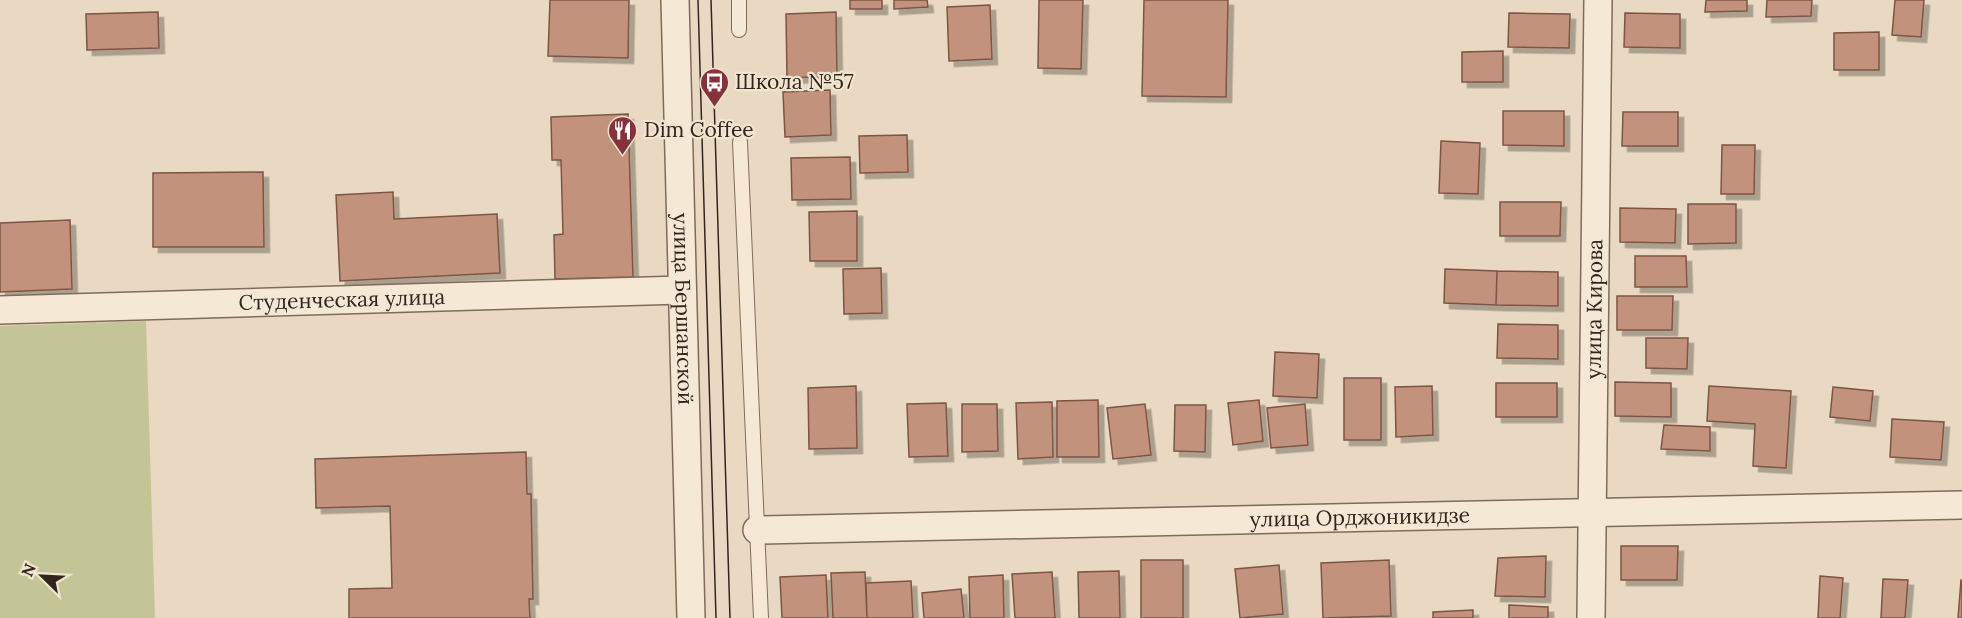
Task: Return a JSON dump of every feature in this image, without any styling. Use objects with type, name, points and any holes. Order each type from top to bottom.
[{"type":"street","name":"улица Бершанской","points":[[675,0],[691,618]]},
{"type":"street","name":"улица Кирова","points":[[1591,618],[1598,0]]},
{"type":"street","name":"Студенческая улица","points":[[0,310],[682,290]]},
{"type":"street","name":"улица Орджоникидзе","points":[[757,530],[1962,505]]},
{"type":"lane","points":[[739,0],[740,30]]},
{"type":"lane","points":[[741,142],[761,618]]},
{"type":"green space","points":[[146,321],[155,618],[0,618],[0,326]]},
{"type":"building","points":[[550,0],[629,0],[628,58],[548,56]]},
{"type":"building","points":[[850,0],[882,0],[882,9],[850,9]]},
{"type":"building","points":[[894,0],[927,0],[928,7],[894,9]]},
{"type":"building","points":[[1039,0],[1083,0],[1081,69],[1038,68]]},
{"type":"building","points":[[1144,0],[1228,0],[1226,97],[1142,96]]},
{"type":"building","points":[[1706,0],[1747,0],[1747,11],[1705,12]]},
{"type":"building","points":[[1767,0],[1812,0],[1811,16],[1766,17]]},
{"type":"building","points":[[1895,0],[1924,0],[1921,37],[1892,35]]},
{"type":"building","points":[[990,5],[992,59],[949,61],[947,7]]},
{"type":"building","points":[[158,12],[159,48],[87,50],[86,14]]},
{"type":"building","points":[[836,12],[837,76],[787,78],[786,14]]},
{"type":"building","points":[[1509,13],[1570,14],[1569,48],[1508,47]]},
{"type":"building","points":[[1625,13],[1680,14],[1680,48],[1624,47]]},
{"type":"building","points":[[1879,32],[1879,70],[1834,70],[1834,33]]},
{"type":"building","points":[[1503,51],[1503,82],[1462,82],[1462,52]]},
{"type":"building","points":[[830,90],[831,135],[785,137],[783,92]]},
{"type":"building","points":[[1503,111],[1564,111],[1564,146],[1503,145]]},
{"type":"building","points":[[1623,112],[1678,112],[1678,146],[1622,146]]},
{"type":"building","points":[[628,114],[633,277],[555,279],[554,235],[563,234],[561,160],[552,160],[551,117]]},
{"type":"building","points":[[907,135],[908,172],[860,173],[859,136]]},
{"type":"building","points":[[1441,141],[1480,143],[1478,194],[1439,193]]},
{"type":"building","points":[[1722,145],[1755,145],[1754,194],[1721,194]]},
{"type":"building","points":[[850,157],[851,199],[792,200],[791,158]]},
{"type":"building","points":[[263,172],[264,247],[153,247],[153,173]]},
{"type":"building","points":[[393,192],[394,219],[497,214],[500,273],[340,281],[336,195]]},
{"type":"building","points":[[1500,202],[1561,202],[1560,236],[1500,236]]},
{"type":"building","points":[[1688,204],[1736,204],[1736,243],[1688,244]]},
{"type":"building","points":[[1620,208],[1676,209],[1675,243],[1620,242]]},
{"type":"building","points":[[857,211],[857,261],[810,261],[809,212]]},
{"type":"building","points":[[70,220],[72,289],[0,292],[0,223]]},
{"type":"building","points":[[1635,256],[1686,256],[1687,287],[1635,287]]},
{"type":"building","points":[[881,268],[882,313],[844,314],[843,269]]},
{"type":"building","points":[[1445,269],[1497,271],[1496,305],[1444,303]]},
{"type":"building","points":[[1497,271],[1558,272],[1558,306],[1496,305]]},
{"type":"building","points":[[1617,296],[1673,296],[1672,330],[1617,330]]},
{"type":"building","points":[[1498,324],[1558,325],[1558,359],[1497,358]]},
{"type":"building","points":[[1646,338],[1688,338],[1687,369],[1646,368]]},
{"type":"building","points":[[1275,352],[1319,354],[1317,398],[1273,396]]},
{"type":"building","points":[[1344,378],[1381,378],[1381,440],[1344,440]]},
{"type":"building","points":[[1615,382],[1671,383],[1671,417],[1615,416]]},
{"type":"building","points":[[1496,383],[1557,383],[1557,417],[1496,417]]},
{"type":"building","points":[[856,386],[857,448],[809,449],[808,388]]},
{"type":"building","points":[[1432,386],[1433,435],[1396,437],[1395,387]]},
{"type":"building","points":[[1709,386],[1791,391],[1786,468],[1753,466],[1755,424],[1707,421]]},
{"type":"building","points":[[1833,387],[1873,391],[1870,421],[1830,417]]},
{"type":"building","points":[[1098,400],[1099,457],[1057,457],[1057,401]]},
{"type":"building","points":[[1259,400],[1263,441],[1233,445],[1228,403]]},
{"type":"building","points":[[1052,402],[1053,457],[1018,459],[1016,403]]},
{"type":"building","points":[[946,403],[948,456],[909,457],[907,404]]},
{"type":"building","points":[[962,404],[997,404],[998,451],[962,452]]},
{"type":"building","points":[[1145,404],[1151,455],[1113,459],[1107,408]]},
{"type":"building","points":[[1305,404],[1308,445],[1271,448],[1267,408]]},
{"type":"building","points":[[1175,405],[1206,405],[1205,452],[1174,451]]},
{"type":"building","points":[[1892,419],[1944,422],[1941,460],[1890,457]]},
{"type":"building","points":[[1664,425],[1710,427],[1710,451],[1661,449]]},
{"type":"building","points":[[526,452],[527,494],[531,494],[533,599],[529,599],[530,618],[349,618],[349,589],[392,588],[390,506],[316,508],[315,459]]},
{"type":"building","points":[[1621,546],[1678,546],[1677,580],[1621,580]]},
{"type":"building","points":[[1546,556],[1545,597],[1495,596],[1498,558]]},
{"type":"building","points":[[1141,560],[1183,560],[1183,618],[1141,618]]},
{"type":"building","points":[[1389,560],[1391,616],[1323,618],[1321,563]]},
{"type":"building","points":[[1279,565],[1283,614],[1240,618],[1235,569]]},
{"type":"building","points":[[1119,571],[1120,618],[1079,618],[1078,572]]},
{"type":"building","points":[[865,572],[867,618],[833,618],[831,573]]},
{"type":"building","points":[[1052,572],[1055,618],[1015,618],[1012,574]]},
{"type":"building","points":[[826,575],[828,618],[782,618],[780,577]]},
{"type":"building","points":[[1003,575],[1004,618],[970,618],[969,577]]},
{"type":"building","points":[[1820,576],[1843,578],[1840,618],[1818,618]]},
{"type":"building","points":[[1883,579],[1908,580],[1905,618],[1881,618]]},
{"type":"building","points":[[1961,580],[1962,618],[1958,618]]},
{"type":"building","points":[[911,581],[913,618],[867,618],[866,583]]},
{"type":"building","points":[[961,589],[964,618],[924,618],[922,593]]},
{"type":"building","points":[[1509,605],[1548,607],[1548,618],[1509,618]]},
{"type":"building","points":[[1473,610],[1473,618],[1433,618],[1433,612]]},
{"type":"tram line","points":[[698,0],[716,618]]},
{"type":"tram line","points":[[711,0],[730,618]]},
{"type":"place","name":"Школа №57","points":[[714,108]]},
{"type":"place","name":"Dim Coffee","points":[[623,156]]}]
